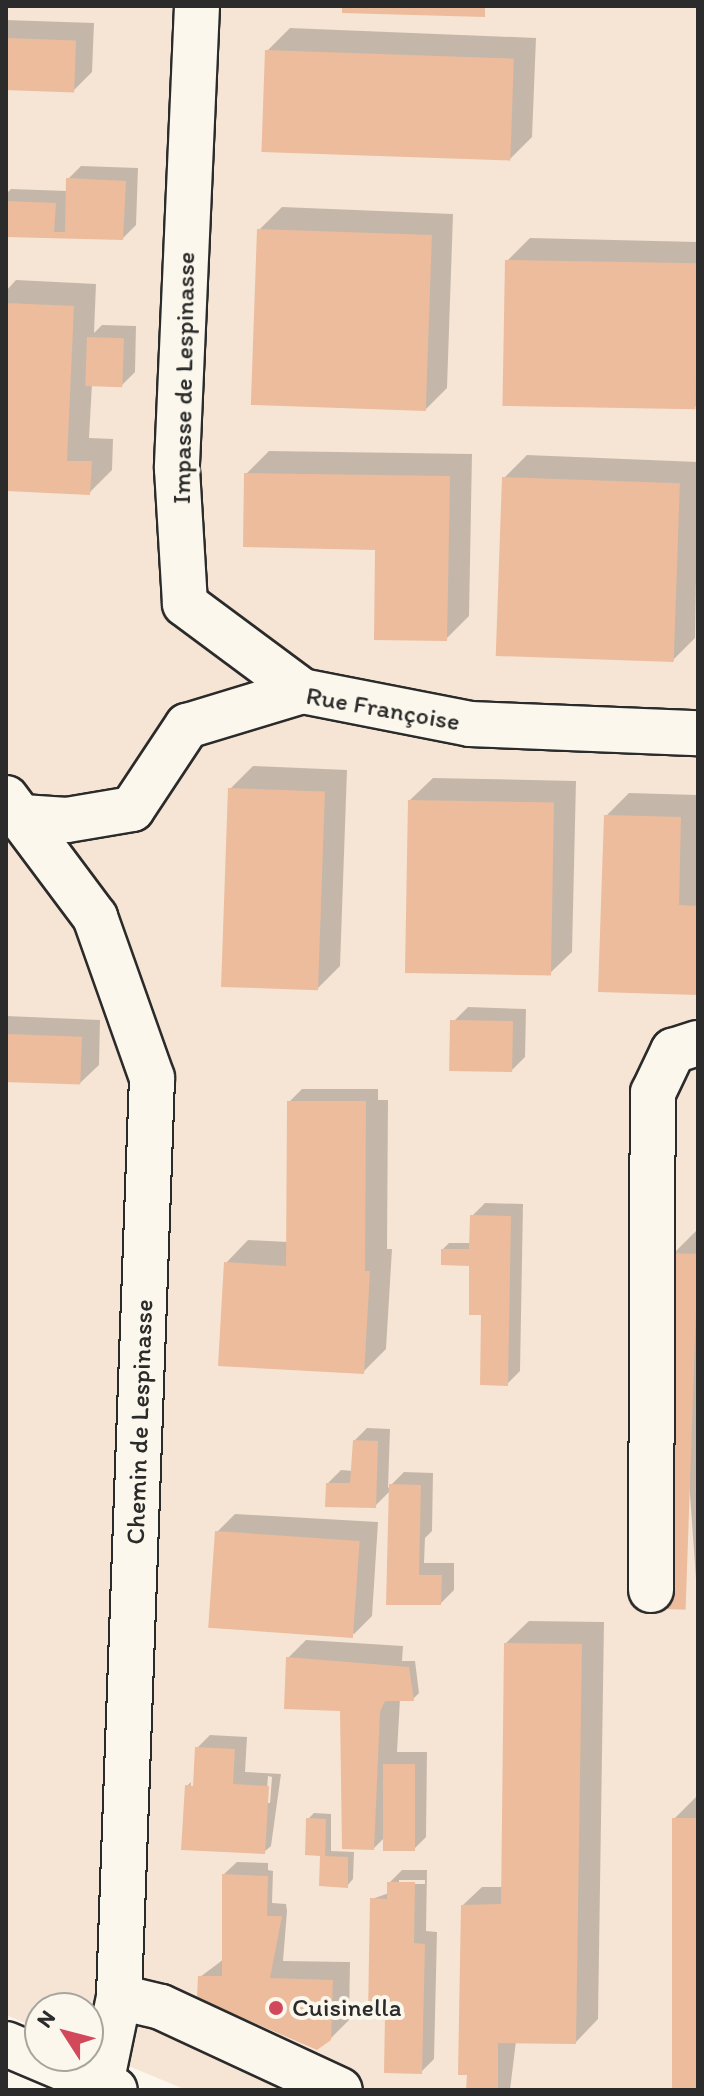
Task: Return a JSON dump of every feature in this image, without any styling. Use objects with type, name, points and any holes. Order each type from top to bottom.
[{"type":"street","name":"Impasse de Lespinasse","points":[[197,6],[177,469],[185,604],[302,691]]},
{"type":"street","name":"Rue Françoise","points":[[14,808],[67,820],[132,809],[187,726],[302,691],[470,724],[698,733]]},
{"type":"street","name":"Chemin de Lespinasse","points":[[14,808],[95,917],[152,1078],[119,1997],[108,2087]]},
{"type":"street","points":[[651,1590],[653,1093],[673,1051],[698,1043]]},
{"type":"street","points":[[119,1997],[161,2007],[340,2090]]},
{"type":"street","points":[[6,2044],[54,2078],[108,2087]]},
{"type":"shaded area","points":[[6,6],[698,6],[698,2090],[186,2090],[104,2056],[104,1992],[24,1992],[24,2022],[6,2015]]},
{"type":"building","points":[[342,6],[485,6],[485,17],[342,13]]},
{"type":"building","points":[[6,38],[76,40],[74,92],[6,90]]},
{"type":"building","points":[[265,50],[514,59],[510,161],[261,152]]},
{"type":"building","points":[[66,178],[126,181],[123,240],[6,237],[6,201],[56,203],[54,232],[65,232]]},
{"type":"building","points":[[257,229],[432,235],[426,411],[251,405]]},
{"type":"building","points":[[505,260],[698,263],[695,409],[502,406]]},
{"type":"building","points":[[6,303],[74,306],[67,461],[92,461],[90,495],[6,491]]},
{"type":"building","points":[[87,337],[124,338],[122,387],[85,386]]},
{"type":"building","points":[[244,473],[450,476],[447,641],[374,640],[375,550],[243,547]]},
{"type":"building","points":[[502,477],[680,483],[674,662],[496,656]]},
{"type":"building","points":[[228,788],[325,791],[318,990],[221,987]]},
{"type":"building","points":[[408,800],[554,803],[551,976],[405,973]]},
{"type":"building","points":[[604,815],[681,817],[679,905],[698,906],[698,995],[598,992]]},
{"type":"building","points":[[450,1020],[513,1021],[512,1072],[449,1071]]},
{"type":"building","points":[[6,1034],[82,1037],[80,1085],[6,1082]]},
{"type":"building","points":[[287,1101],[366,1101],[365,1271],[370,1271],[364,1374],[218,1366],[224,1262],[286,1266]]},
{"type":"building","points":[[470,1215],[511,1216],[508,1386],[480,1385],[481,1315],[469,1315],[469,1266],[441,1265],[441,1249],[469,1249]]},
{"type":"building","points":[[671,1253],[698,1254],[686,1610],[659,1609]]},
{"type":"building","points":[[353,1440],[378,1441],[376,1508],[325,1507],[326,1483],[350,1483]]},
{"type":"building","points":[[389,1484],[421,1485],[419,1575],[442,1575],[441,1605],[386,1605]]},
{"type":"building","points":[[215,1531],[360,1541],[353,1638],[208,1628]]},
{"type":"building","points":[[504,1643],[582,1644],[576,2044],[498,2043],[498,2090],[466,2090],[467,2075],[458,2075],[461,1905],[501,1904]]},
{"type":"building","points":[[286,1657],[409,1667],[414,1701],[385,1701],[380,1712],[374,1850],[342,1849],[340,1711],[284,1709]]},
{"type":"building","points":[[195,1747],[235,1749],[233,1784],[269,1786],[265,1854],[181,1850],[185,1785],[193,1786]]},
{"type":"building","points":[[383,1764],[415,1764],[415,1851],[383,1851]]},
{"type":"building","points":[[306,1818],[326,1819],[325,1856],[348,1857],[348,1888],[319,1886],[320,1856],[305,1855]]},
{"type":"building","points":[[672,1818],[698,1818],[698,2090],[672,2090]]},
{"type":"building","points":[[222,1874],[268,1876],[267,1916],[282,1916],[270,1978],[333,1980],[331,2040],[317,2050],[197,1998],[198,1976],[222,1976]]},
{"type":"building","points":[[387,1882],[415,1882],[414,1943],[425,1944],[422,2074],[384,2073],[385,2015],[368,2015],[370,1898],[387,1899]]},
{"type":"place","name":"Cuisinella","points":[[276,2008]]}]
